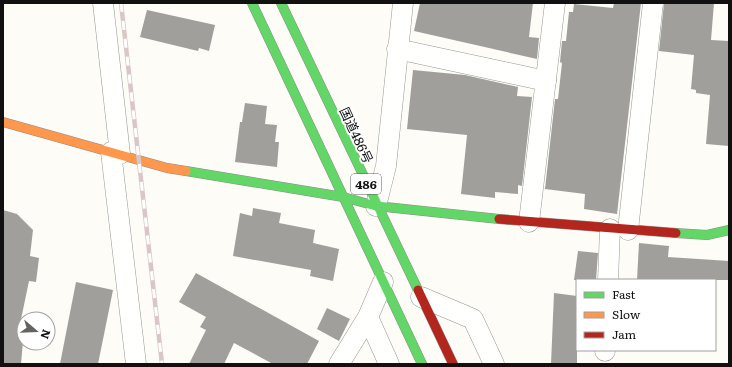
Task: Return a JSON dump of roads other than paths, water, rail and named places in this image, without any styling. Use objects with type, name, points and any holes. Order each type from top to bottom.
[{"type":"main road","name":"486","points":[[252,3],[422,364]]},
{"type":"main road","name":"国道486号","points":[[281,3],[376,206],[453,364]]},
{"type":"main road","points":[[3,122],[167,168],[343,197],[376,206],[530,222],[707,235],[729,230]]},
{"type":"street","points":[[103,3],[136,364]]},
{"type":"street","points":[[376,206],[386,166],[403,3]]},
{"type":"street","points":[[530,222],[555,3]]},
{"type":"street","points":[[608,279],[619,229],[653,3]]},
{"type":"street","points":[[397,49],[546,81]]},
{"type":"street","points":[[339,364],[368,317],[383,282]]},
{"type":"street","points":[[421,297],[473,319],[494,364]]},
{"type":"street","points":[[368,317],[389,364]]},
{"type":"railway","points":[[121,3],[162,364]]}]
